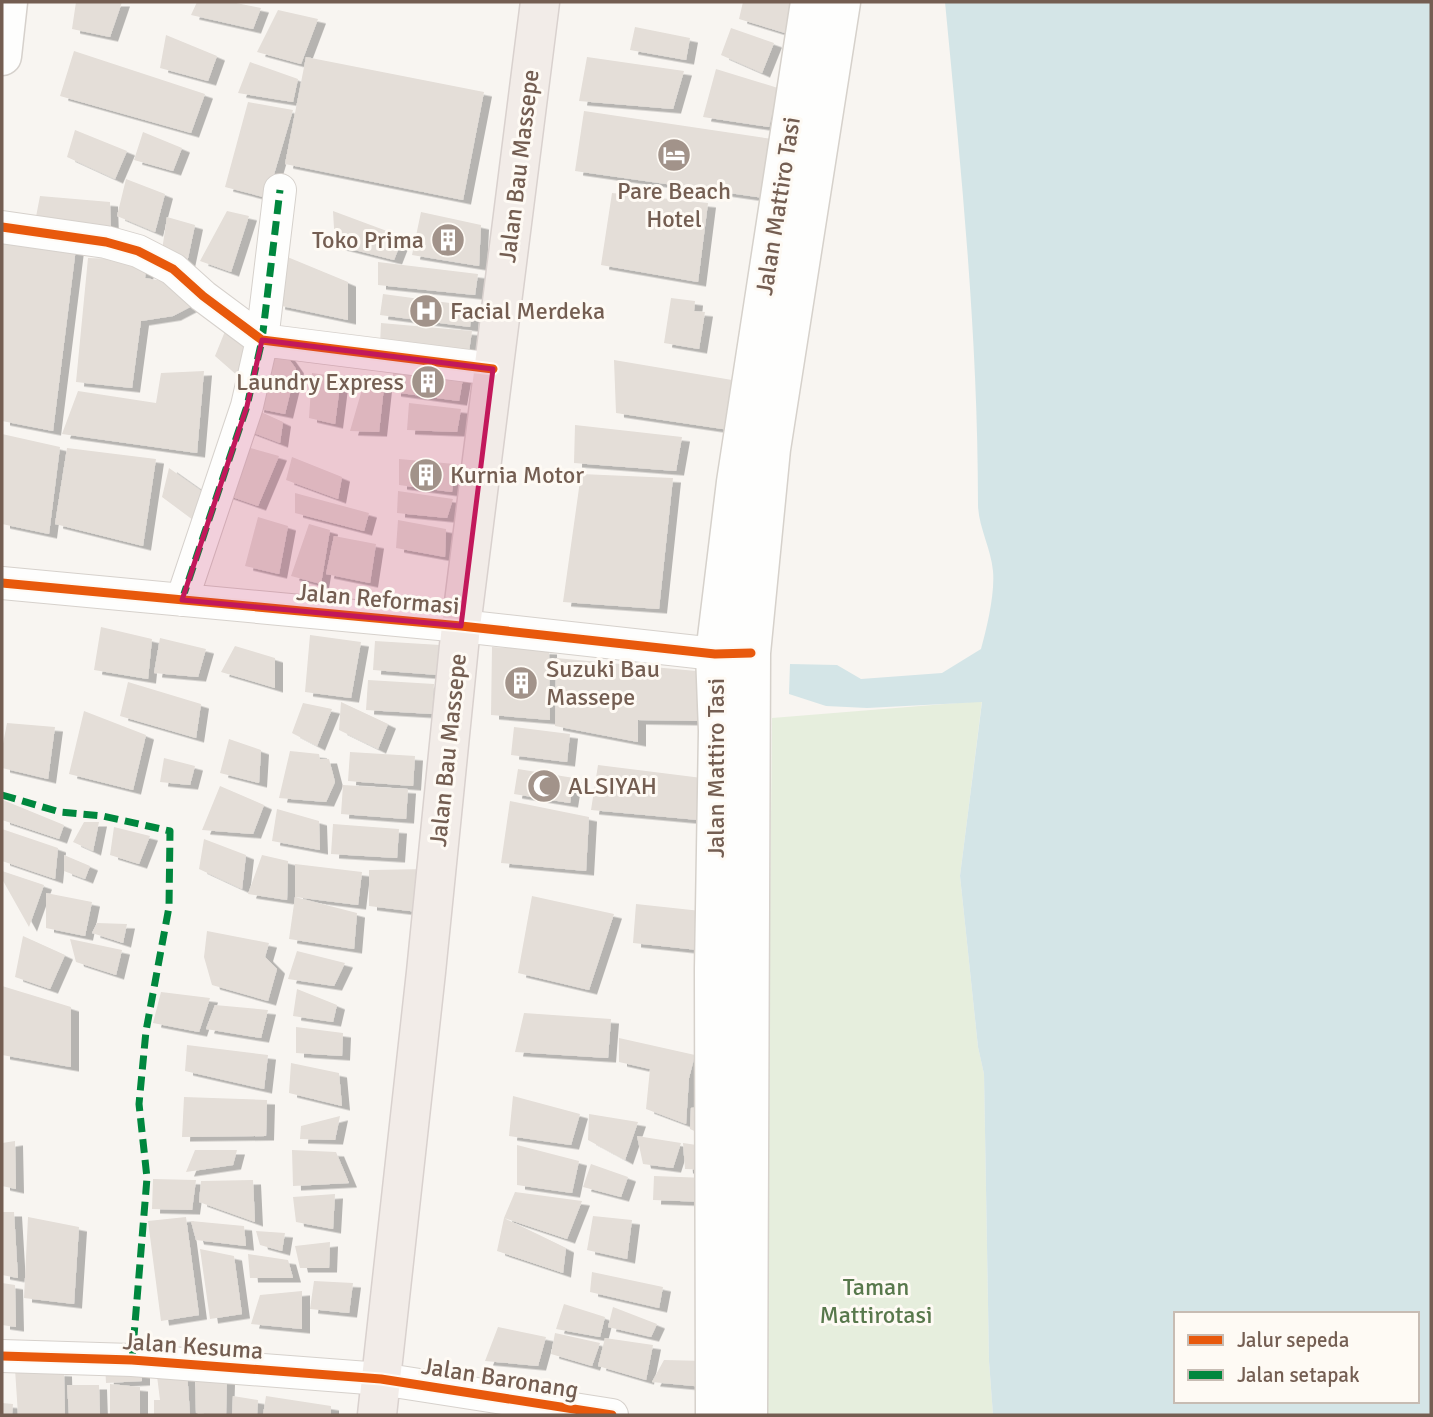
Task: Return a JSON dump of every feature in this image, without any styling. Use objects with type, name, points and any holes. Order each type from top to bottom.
[{"type":"highway","name":"Jalan Bau Massepe","points":[[379,1397],[461,626],[540,2]]},
{"type":"main road","points":[[2,56],[8,2]]},
{"type":"main road","name":"Jalan Mattiro Tasi","points":[[748,1415],[733,653],[736,482],[810,2]]},
{"type":"main road","name":"Jalan Mattiro Tasi","points":[[715,1415],[714,969],[718,731],[771,449],[841,2]]},
{"type":"street","points":[[182,600],[247,406],[262,340],[281,190]]},
{"type":"street","points":[[2,227],[106,242],[138,251],[173,270],[262,340],[493,369]]},
{"type":"street","name":"Jalan Reformasi","points":[[2,583],[733,653]]},
{"type":"street","name":"Jalan Kesuma","points":[[2,1356],[132,1360],[379,1397]]},
{"type":"street","name":"Jalan Baronang","points":[[379,1397],[612,1415]]},
{"type":"highlighted area","points":[[262,340],[493,369],[461,626],[182,600],[247,406]]},
{"type":"green space","name":"Taman Mattirotasi","points":[[982,701],[960,876],[978,1047],[984,1074],[989,1361],[993,1415],[765,1415],[772,718]]},
{"type":"shaded area","points":[[945,2],[1431,2],[1431,1415],[993,1415],[989,1361],[984,1074],[978,1047],[960,876],[982,702],[867,708],[826,706],[789,694],[790,664],[837,665],[861,679],[942,673],[981,649],[992,600],[993,571],[979,512],[972,315]]},
{"type":"building","points":[[76,2],[122,2],[110,37],[72,29]]},
{"type":"building","points":[[197,2],[231,2],[261,8],[253,29],[191,15]]},
{"type":"building","points":[[743,2],[792,2],[785,33],[739,19]]},
{"type":"building","points":[[278,10],[318,19],[301,64],[257,52]]},
{"type":"building","points":[[635,27],[690,38],[686,60],[630,50]]},
{"type":"building","points":[[731,28],[774,43],[762,73],[721,55]]},
{"type":"building","points":[[166,35],[217,56],[208,81],[160,68]]},
{"type":"building","points":[[74,51],[205,94],[191,133],[60,96]]},
{"type":"building","points":[[306,57],[484,92],[463,200],[285,164]]},
{"type":"building","points":[[587,57],[684,71],[673,109],[579,101]]},
{"type":"building","points":[[250,62],[298,79],[293,102],[238,93]]},
{"type":"building","points":[[716,69],[778,88],[769,127],[703,117]]},
{"type":"building","points":[[248,102],[293,110],[267,198],[225,187]]},
{"type":"building","name":"Pare Beach Hotel","points":[[584,111],[772,139],[764,198],[575,171]]},
{"type":"building","points":[[75,130],[127,151],[115,179],[67,157]]},
{"type":"building","points":[[143,132],[182,148],[173,171],[134,160]]},
{"type":"building","points":[[126,179],[165,194],[155,232],[117,216]]},
{"type":"building","points":[[612,193],[708,203],[698,282],[601,265]]},
{"type":"building","points":[[40,196],[110,202],[111,233],[35,222]]},
{"type":"building","points":[[227,211],[249,216],[231,272],[200,261]]},
{"type":"building","points":[[333,211],[403,237],[394,260],[335,245]]},
{"type":"building","name":"Toko Prima","points":[[421,212],[481,225],[479,266],[412,255]]},
{"type":"building","points":[[167,217],[195,225],[187,263],[161,257]]},
{"type":"building","points":[[2,237],[76,248],[53,431],[2,421]]},
{"type":"building","points":[[285,256],[348,282],[348,320],[277,305]]},
{"type":"building","points":[[88,258],[147,260],[145,278],[175,283],[192,306],[173,316],[141,321],[132,388],[76,382]]},
{"type":"building","points":[[378,262],[478,274],[475,295],[378,285]]},
{"type":"building","name":"Facial Merdeka","points":[[383,294],[472,306],[470,327],[380,315]]},
{"type":"building","points":[[671,298],[695,301],[694,311],[705,312],[699,349],[664,343]]},
{"type":"building","points":[[234,309],[261,320],[239,377],[215,356]]},
{"type":"building","points":[[381,323],[472,331],[468,358],[380,345]]},
{"type":"building","points":[[282,349],[296,369],[285,414],[256,408],[267,352]]},
{"type":"building","points":[[614,360],[738,381],[736,431],[616,413]]},
{"type":"building","name":"Laundry Express","points":[[393,362],[464,373],[459,401],[393,392]]},
{"type":"building","points":[[204,371],[197,453],[62,434],[78,391],[156,403],[161,373]]},
{"type":"building","points":[[312,373],[341,377],[335,424],[309,418]]},
{"type":"building","points":[[385,378],[379,432],[350,431],[365,379]]},
{"type":"building","points":[[239,402],[283,422],[280,443],[230,424]]},
{"type":"building","points":[[409,403],[461,409],[457,432],[407,430]]},
{"type":"building","points":[[575,425],[682,437],[676,471],[574,463]]},
{"type":"building","points":[[2,434],[60,447],[49,534],[2,524]]},
{"type":"building","points":[[229,442],[279,456],[258,506],[209,489]]},
{"type":"building","points":[[67,448],[156,459],[143,546],[55,524]]},
{"type":"building","points":[[292,457],[342,477],[338,499],[286,480]]},
{"type":"building","name":"Kurnia Motor","points":[[399,459],[455,464],[452,492],[399,485]]},
{"type":"building","points":[[169,468],[210,497],[193,520],[162,497]]},
{"type":"building","points":[[581,474],[673,478],[659,609],[563,602]]},
{"type":"building","points":[[398,491],[453,499],[447,518],[397,513]]},
{"type":"building","points":[[295,493],[369,513],[364,531],[295,513]]},
{"type":"building","points":[[258,517],[288,526],[279,574],[245,566]]},
{"type":"building","points":[[398,520],[446,529],[445,557],[396,548]]},
{"type":"building","points":[[309,524],[330,530],[321,584],[291,576]]},
{"type":"building","points":[[334,536],[376,544],[370,583],[326,574]]},
{"type":"building","points":[[101,627],[152,639],[148,679],[94,670]]},
{"type":"building","points":[[310,635],[361,642],[351,698],[305,692]]},
{"type":"building","points":[[160,638],[206,649],[198,677],[154,673]]},
{"type":"building","points":[[375,641],[440,645],[438,675],[373,670]]},
{"type":"building","points":[[235,646],[275,658],[275,688],[221,672]]},
{"type":"building","name":"Suzuki Bau Massepe","points":[[492,647],[549,650],[550,720],[491,715]]},
{"type":"building","points":[[556,658],[707,672],[701,721],[638,720],[638,742],[555,726]]},
{"type":"building","points":[[368,680],[434,684],[432,714],[366,710]]},
{"type":"building","points":[[128,682],[201,704],[196,738],[120,716]]},
{"type":"building","points":[[341,702],[388,724],[378,749],[339,730]]},
{"type":"building","points":[[303,703],[332,709],[317,746],[292,733]]},
{"type":"building","points":[[84,711],[146,735],[133,790],[69,774]]},
{"type":"building","points":[[7,723],[55,727],[48,779],[2,768]]},
{"type":"building","points":[[514,727],[570,734],[567,762],[511,755]]},
{"type":"building","points":[[229,739],[261,750],[259,783],[220,773]]},
{"type":"building","points":[[290,751],[319,754],[320,759],[329,759],[335,782],[326,802],[279,798]]},
{"type":"building","points":[[350,752],[415,756],[413,786],[348,781]]},
{"type":"building","points":[[164,758],[195,766],[190,785],[160,782]]},
{"type":"building","points":[[598,765],[710,779],[709,821],[591,810]]},
{"type":"building","name":"ALSIYAH","points":[[518,769],[574,778],[570,803],[514,794]]},
{"type":"building","points":[[343,785],[408,789],[406,819],[341,814]]},
{"type":"building","points":[[220,786],[264,805],[253,834],[202,830]]},
{"type":"building","points":[[3,800],[64,825],[59,839],[2,820]]},
{"type":"building","points":[[510,801],[589,817],[586,871],[501,863]]},
{"type":"building","points":[[277,809],[319,821],[320,850],[272,841]]},
{"type":"building","points":[[84,822],[99,822],[93,851],[73,842]]},
{"type":"building","points":[[333,824],[399,829],[397,858],[331,854]]},
{"type":"building","points":[[114,827],[150,836],[139,864],[110,855]]},
{"type":"building","points":[[2,829],[58,848],[55,879],[2,861]]},
{"type":"building","points":[[204,839],[246,855],[242,889],[199,869]]},
{"type":"building","points":[[64,855],[90,866],[85,879],[64,871]]},
{"type":"building","points":[[262,855],[288,861],[287,900],[248,894]]},
{"type":"building","points":[[295,864],[362,872],[358,905],[295,897]]},
{"type":"building","points":[[430,869],[426,913],[369,906],[369,870]]},
{"type":"building","points":[[2,871],[44,885],[29,927],[2,879]]},
{"type":"building","points":[[46,893],[92,902],[85,936],[46,928]]},
{"type":"building","points":[[532,896],[614,914],[589,990],[518,973]]},
{"type":"building","points":[[295,897],[357,913],[354,949],[289,939]]},
{"type":"building","points":[[636,904],[701,911],[698,950],[633,943]]},
{"type":"building","points":[[97,923],[127,924],[123,943],[92,933]]},
{"type":"building","points":[[207,931],[269,943],[265,957],[277,969],[268,1001],[212,985],[204,957]]},
{"type":"building","points":[[23,936],[65,955],[50,989],[15,977]]},
{"type":"building","points":[[70,939],[122,950],[116,975],[76,962]]},
{"type":"building","points":[[297,951],[345,963],[334,986],[288,979]]},
{"type":"building","points":[[2,986],[71,1007],[71,1067],[2,1055]]},
{"type":"building","points":[[297,989],[337,1005],[333,1022],[293,1016]]},
{"type":"building","points":[[161,992],[210,998],[199,1032],[153,1023]]},
{"type":"building","points":[[215,1005],[268,1010],[261,1038],[206,1029]]},
{"type":"building","points":[[524,1013],[611,1019],[608,1058],[515,1052]]},
{"type":"building","points":[[296,1027],[343,1033],[342,1056],[296,1053]]},
{"type":"building","points":[[619,1038],[695,1055],[689,1078],[686,1124],[646,1109],[650,1069],[619,1062]]},
{"type":"building","points":[[187,1045],[268,1055],[264,1089],[185,1071]]},
{"type":"building","points":[[291,1063],[339,1073],[342,1106],[289,1093]]},
{"type":"building","points":[[513,1096],[580,1114],[571,1145],[509,1136]]},
{"type":"building","points":[[184,1097],[267,1100],[266,1136],[182,1137]]},
{"type":"building","points":[[711,1106],[705,1136],[690,1129],[691,1108]]},
{"type":"building","points":[[589,1114],[638,1122],[625,1160],[588,1140]]},
{"type":"building","points":[[340,1116],[335,1140],[300,1139],[301,1126]]},
{"type":"building","points":[[637,1136],[681,1143],[673,1168],[643,1164]]},
{"type":"building","points":[[15,1141],[16,1189],[2,1186],[2,1143]]},
{"type":"building","points":[[683,1143],[710,1147],[710,1170],[685,1169]]},
{"type":"building","points":[[517,1145],[579,1161],[572,1193],[517,1185]]},
{"type":"building","points":[[195,1150],[237,1150],[233,1165],[186,1172]]},
{"type":"building","points":[[292,1150],[336,1152],[349,1183],[293,1186]]},
{"type":"building","points":[[591,1164],[628,1177],[621,1197],[583,1187]]},
{"type":"building","points":[[654,1176],[706,1178],[707,1202],[653,1200]]},
{"type":"building","points":[[153,1179],[196,1180],[192,1210],[152,1209]]},
{"type":"building","points":[[253,1180],[255,1222],[199,1202],[201,1181]]},
{"type":"building","points":[[515,1192],[582,1201],[567,1239],[504,1218]]},
{"type":"building","points":[[335,1194],[333,1229],[296,1222],[293,1197]]},
{"type":"building","points":[[2,1212],[14,1212],[18,1278],[2,1275]]},
{"type":"building","points":[[593,1216],[632,1220],[627,1259],[587,1250]]},
{"type":"building","points":[[28,1217],[79,1227],[74,1304],[24,1298]]},
{"type":"building","points":[[186,1217],[199,1315],[161,1321],[148,1221]]},
{"type":"building","points":[[504,1218],[566,1248],[563,1273],[497,1251]]},
{"type":"building","points":[[191,1221],[244,1226],[246,1246],[196,1240]]},
{"type":"building","points":[[256,1231],[285,1233],[282,1251],[260,1245]]},
{"type":"building","points":[[330,1242],[329,1268],[300,1268],[295,1246]]},
{"type":"building","points":[[200,1249],[234,1256],[242,1314],[210,1319]]},
{"type":"building","points":[[248,1254],[288,1260],[293,1278],[250,1278]]},
{"type":"building","points":[[592,1272],[663,1287],[659,1308],[590,1292]]},
{"type":"building","points":[[314,1281],[353,1283],[349,1313],[310,1309]]},
{"type":"building","points":[[2,1283],[15,1285],[16,1327],[2,1325]]},
{"type":"building","points":[[302,1291],[302,1329],[251,1324],[260,1295]]},
{"type":"building","points":[[564,1304],[605,1317],[600,1337],[556,1329]]},
{"type":"building","points":[[613,1307],[657,1324],[651,1337],[608,1327]]},
{"type":"building","points":[[498,1327],[546,1337],[538,1366],[485,1361]]},
{"type":"building","points":[[555,1333],[600,1343],[592,1366],[551,1354]]},
{"type":"building","points":[[605,1338],[653,1345],[646,1380],[598,1366]]},
{"type":"building","points":[[664,1360],[706,1361],[704,1387],[652,1382]]},
{"type":"building","points":[[105,1364],[142,1372],[142,1381],[106,1383]]},
{"type":"building","points":[[156,1368],[187,1371],[190,1415],[154,1415],[154,1400],[160,1400]]},
{"type":"building","points":[[15,1369],[64,1372],[65,1415],[18,1415]]},
{"type":"building","points":[[195,1372],[227,1379],[226,1415],[196,1413]]},
{"type":"building","points":[[110,1384],[140,1387],[140,1415],[110,1415]]},
{"type":"building","points":[[67,1385],[99,1385],[100,1415],[69,1415]]},
{"type":"building","points":[[233,1396],[258,1400],[257,1415],[232,1415]]},
{"type":"building","points":[[266,1396],[331,1406],[331,1415],[263,1415]]},
{"type":"building","points":[[2,1403],[13,1404],[12,1415],[2,1415]]},
{"type":"marked path","points":[[182,600],[247,406],[262,340],[280,190]]},
{"type":"marked path","points":[[2,795],[60,812],[103,816],[170,831],[169,907],[146,1031],[139,1104],[147,1178],[132,1360]]},
{"type":"cycle path","points":[[2,227],[106,242],[138,251],[173,269],[203,296],[262,340],[493,369]]},
{"type":"cycle path","points":[[2,583],[461,626],[715,654],[751,653]]},
{"type":"cycle path","points":[[2,1356],[132,1360],[381,1379],[612,1415]]},
{"type":"place","name":"Pare Beach Hotel","points":[[674,155]]},
{"type":"place","name":"Toko Prima","points":[[448,240]]},
{"type":"place","name":"Facial Merdeka","points":[[426,311]]},
{"type":"place","name":"Laundry Express","points":[[428,382]]},
{"type":"place","name":"Kurnia Motor","points":[[426,475]]},
{"type":"place","name":"Suzuki Bau Massepe","points":[[521,683]]},
{"type":"place","name":"ALSIYAH","points":[[544,786]]}]
